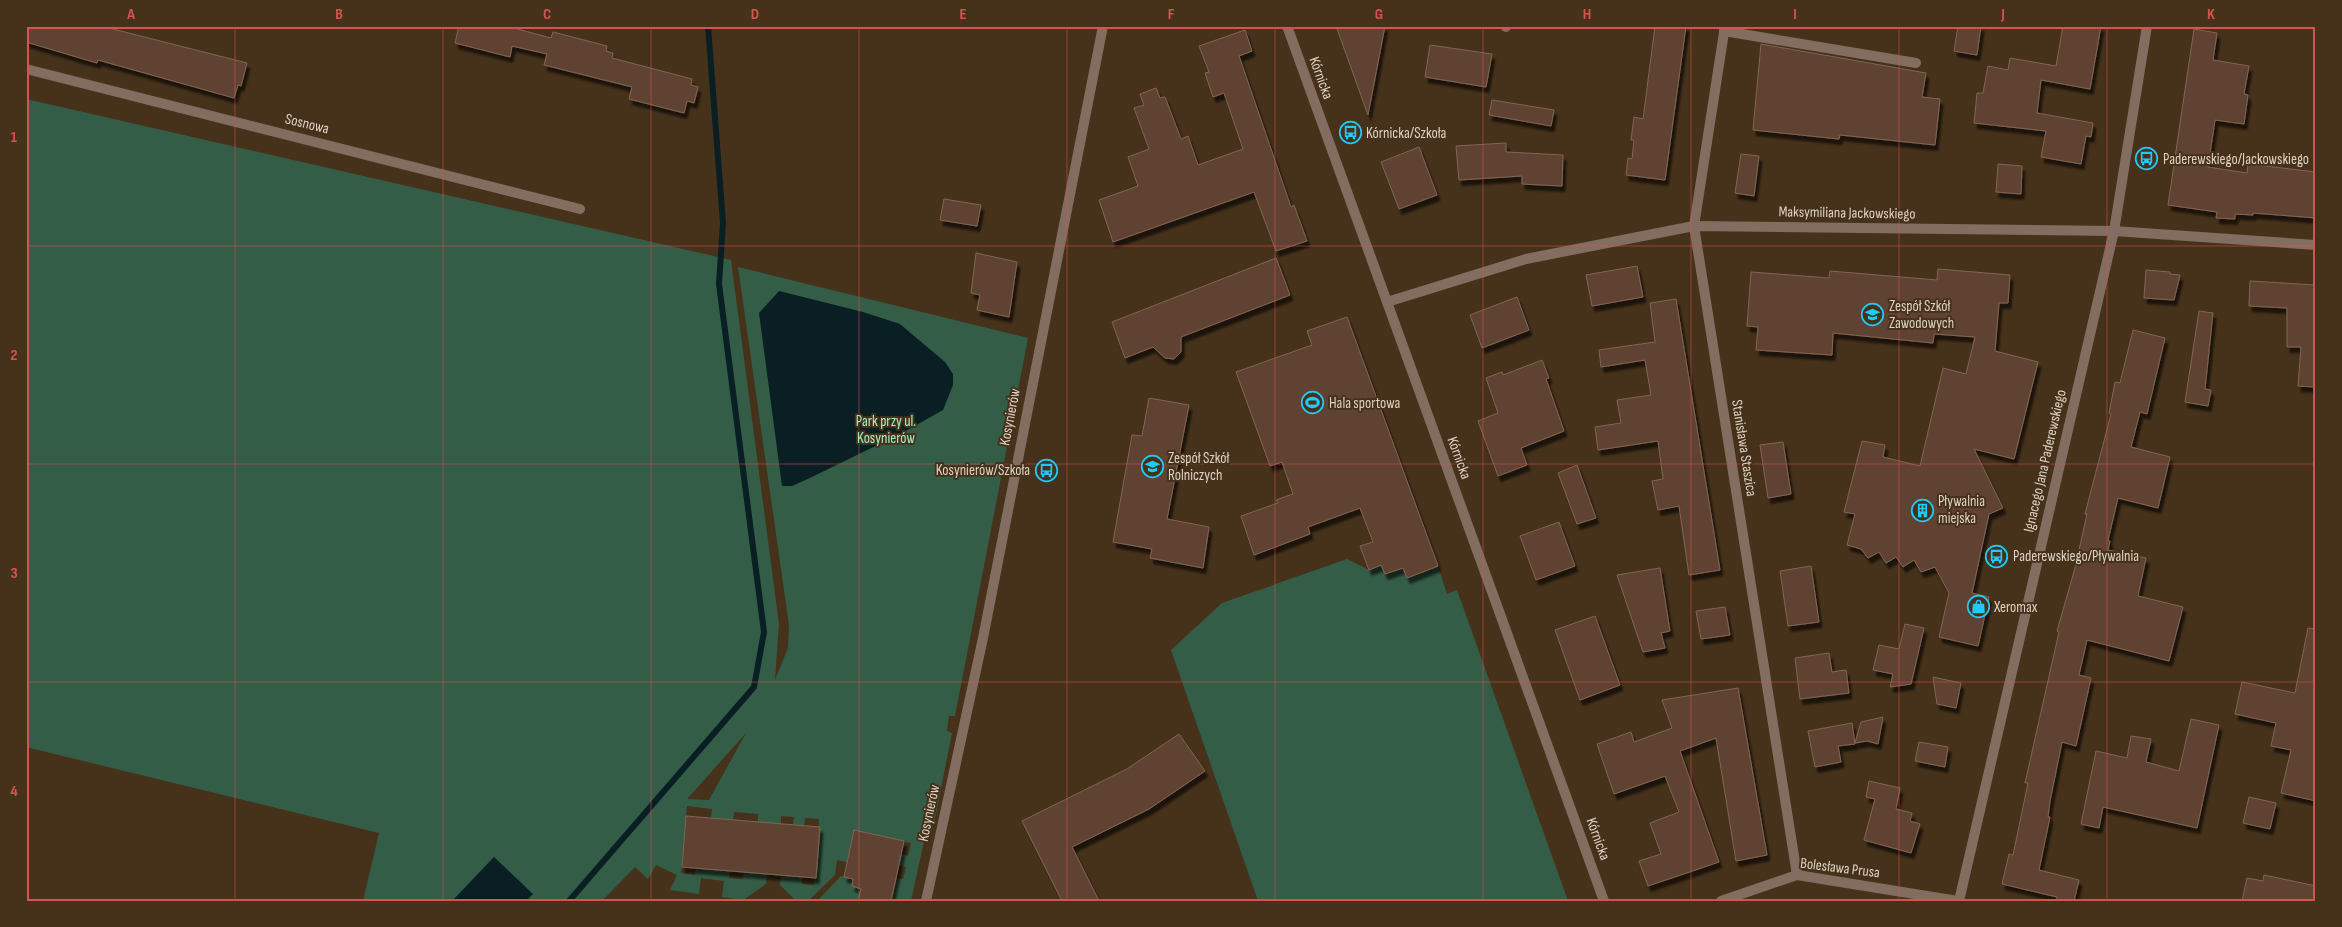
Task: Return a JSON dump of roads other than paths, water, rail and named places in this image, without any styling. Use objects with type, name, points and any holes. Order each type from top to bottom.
[{"type":"street","name":"Kosynierów","points":[[926,901],[983,638],[1103,26]]},
{"type":"street","name":"Kórnicka","points":[[1287,26],[1604,901]]},
{"type":"street","name":"Ignacego Jana Paderewskiego","points":[[1958,901],[2114,231],[2147,26]]},
{"type":"street","points":[[1725,29],[1916,63]]},
{"type":"street","name":"Stanisława Staszica","points":[[1725,29],[1694,226],[1796,875]]},
{"type":"street","name":"Sosnowa","points":[[26,69],[580,209]]},
{"type":"street","name":"Maksymiliana Jackowskiego","points":[[1387,302],[1526,259],[1694,226],[2114,231],[2316,245]]},
{"type":"street","name":"Bolesława Prusa","points":[[1721,901],[1796,875],[1958,901]]},
{"type":"water","points":[[779,291],[863,312],[900,324],[945,362],[953,374],[953,385],[943,410],[904,432],[812,477],[792,486],[782,486],[759,313]]},
{"type":"water","points":[[494,857],[533,894],[526,901],[452,901]]},
{"type":"waterway","points":[[569,901],[754,687],[764,632],[719,284],[723,223],[708,26]]},
{"type":"place","name":"Kórnicka/Szkoła","points":[[1350,133]]},
{"type":"place","name":"Paderewskiego/Jackowskiego","points":[[2147,159]]},
{"type":"place","name":"Zespół Szkół Zawodowych","points":[[1873,315]]},
{"type":"place","name":"Hala sportowa","points":[[1313,403]]},
{"type":"place","name":"Zespół Szkół Rolniczych","points":[[1152,467]]},
{"type":"place","name":"Kosynierów/Szkoła","points":[[1046,470]]},
{"type":"place","name":"Pływalnia miejska","points":[[1922,510]]},
{"type":"place","name":"Paderewskiego/Pływalnia","points":[[1997,556]]},
{"type":"place","name":"Xeromax","points":[[1978,607]]},
{"type":"park label","name":"Park przy ul. Kosynierów","points":[[886,430]]}]
